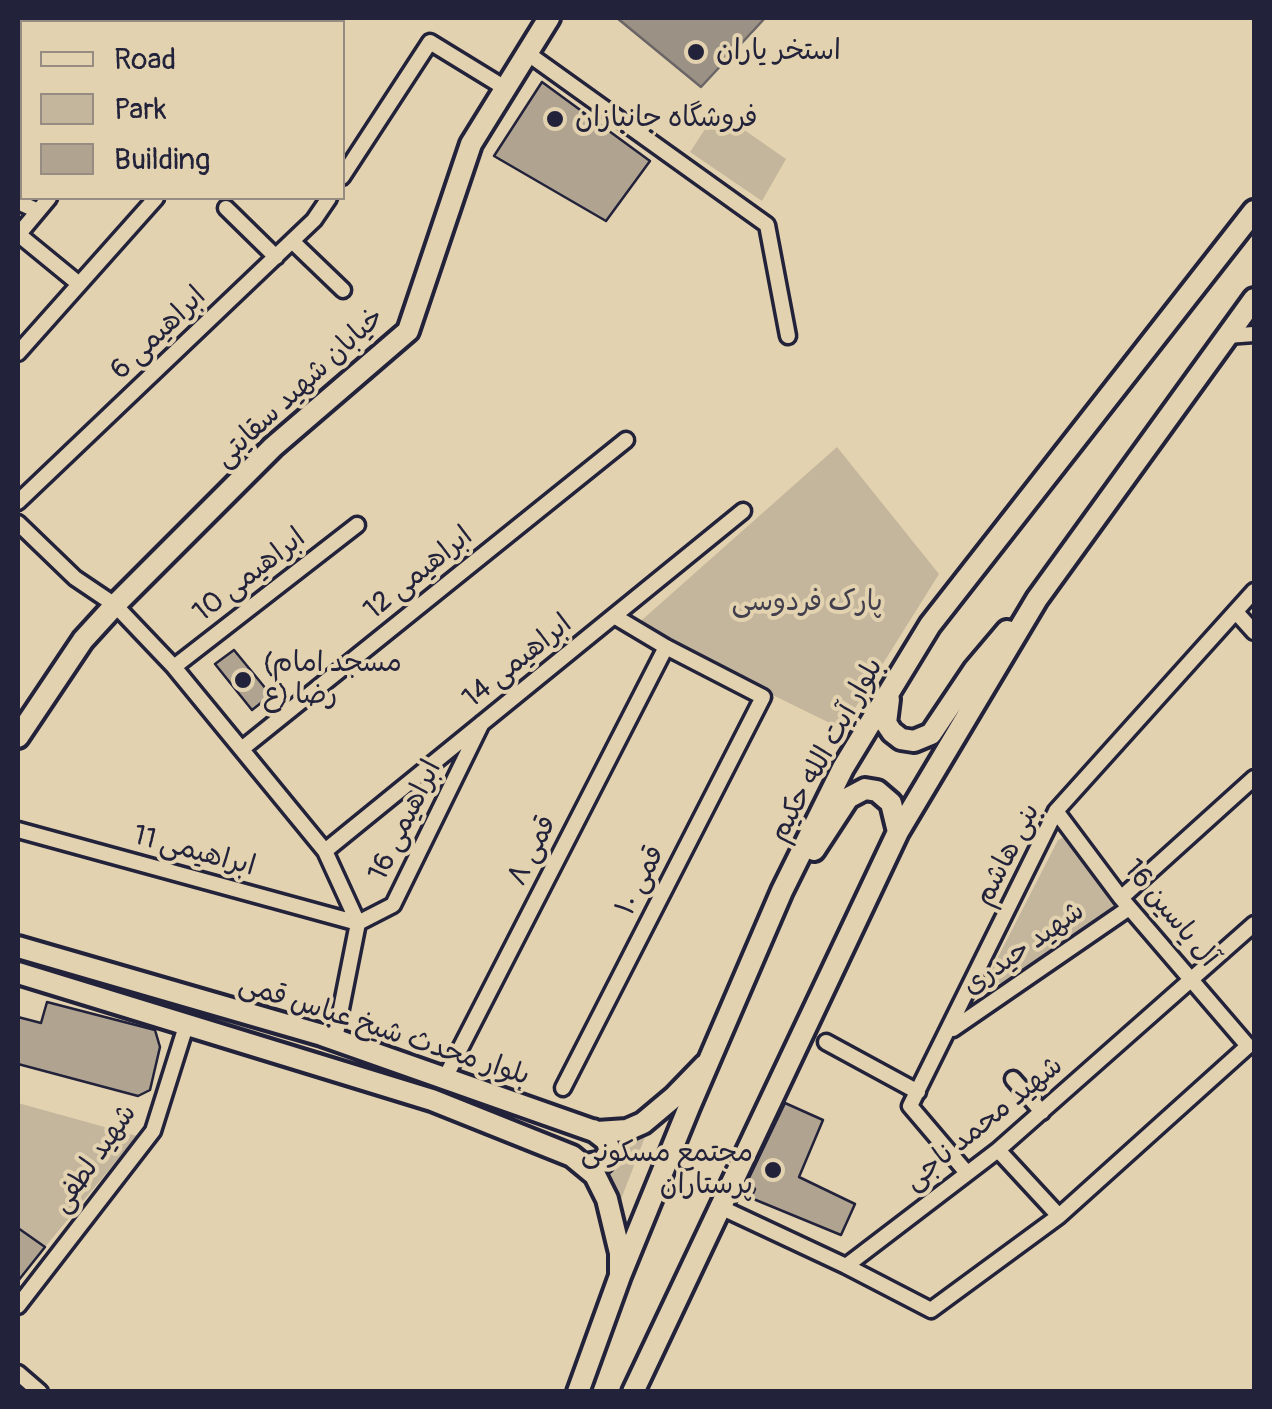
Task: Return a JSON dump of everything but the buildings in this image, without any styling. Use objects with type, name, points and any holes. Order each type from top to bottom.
[{"type":"main road","name":"خیابان شهید سقایتی","points":[[18,738],[83,640],[116,605],[273,446],[408,331],[471,144],[549,18]]},
{"type":"main road","name":"بلوار آیت الله حکیم","points":[[578,1392],[620,1276],[710,1059],[782,891],[842,768],[930,625],[1254,210]]},
{"type":"main road","points":[[633,1392],[898,832],[1037,600],[1254,300]]},
{"type":"main road","points":[[901,670],[886,707],[886,723],[901,739],[914,740],[931,734],[990,650],[1037,600]]},
{"type":"main road","points":[[782,891],[848,798],[858,790],[878,791],[891,803],[898,832]]},
{"type":"main road","name":"بلوار محدث شیخ عباس قمی","points":[[18,948],[335,1039],[593,1130],[628,1130],[643,1123],[674,1098],[710,1059]]},
{"type":"main road","name":"بلوار محدث شیخ عباس قمی","points":[[18,973],[432,1100],[572,1156],[585,1166]]},
{"type":"main road","points":[[585,1166],[603,1162],[610,1150],[606,1140],[593,1130]]},
{"type":"main road","points":[[585,1166],[595,1175],[612,1214],[620,1276]]},
{"type":"street","points":[[345,172],[430,42],[506,88]]},
{"type":"street","points":[[528,52],[768,225],[788,336]]},
{"type":"street","points":[[47,200],[18,235],[79,284]]},
{"type":"street","points":[[18,353],[154,200]]},
{"type":"street","name":"ابراهیمی 6","points":[[18,502],[314,220],[328,200]]},
{"type":"street","points":[[18,202],[38,211]]},
{"type":"street","points":[[226,208],[276,257]]},
{"type":"street","points":[[292,241],[343,290]]},
{"type":"street","points":[[1227,336],[1254,334]]},
{"type":"street","name":"ابراهیمی 12","points":[[242,748],[626,440]]},
{"type":"street","name":"ابراهیمی 14","points":[[325,851],[743,510]]},
{"type":"street","points":[[18,523],[75,578],[116,605],[174,667],[325,851],[358,923],[335,1039]]},
{"type":"street","name":"ابراهیمی 10","points":[[174,667],[357,525]]},
{"type":"street","name":"بنی هاشم","points":[[918,1092],[1056,811],[1254,591]]},
{"type":"street","points":[[1236,612],[1254,632]]},
{"type":"street","points":[[614,616],[666,647]]},
{"type":"street","name":"قمی ۱۰","points":[[563,1088],[762,697],[666,647]]},
{"type":"street","name":"قمی ۸","points":[[445,1078],[666,647]]},
{"type":"street","name":"ابراهیمی 16","points":[[358,923],[393,905],[482,723]]},
{"type":"street","name":"شهید حیدری","points":[[949,1033],[1125,903],[1254,778]]},
{"type":"street","name":"آل یاسین 16","points":[[1056,811],[1125,903],[1248,1046],[1059,1216]]},
{"type":"street","name":"ابراهیمی 11","points":[[18,830],[358,923]]},
{"type":"street","name":"شهید محمد ناجی","points":[[846,1266],[998,1150],[1254,924]]},
{"type":"street","name":"شهید لطفی","points":[[18,1306],[153,1130],[186,1026]]},
{"type":"street","points":[[826,1042],[918,1092],[910,1106],[967,1173]]},
{"type":"street","points":[[1013,1079],[1042,1112]]},
{"type":"street","points":[[720,1207],[931,1310],[1059,1216],[998,1150]]},
{"type":"street","points":[[18,1373],[40,1392]]},
{"type":"green space","points":[[717,111],[786,159],[762,201],[690,152]]},
{"type":"green space","name":"پارک فردوسی","points":[[837,447],[939,574],[842,729],[634,627]]},
{"type":"green space","points":[[1073,839],[1114,902],[1112,910],[1003,983],[995,983],[993,967],[1058,840]]},
{"type":"green space","points":[[18,1103],[137,1136],[45,1247],[18,1228]]},
{"type":"green space","points":[[645,1137],[620,1202],[605,1175],[615,1158],[617,1142]]},
{"type":"shaded area","name":"استخر یاران","points":[[617,18],[765,18],[701,87]]},
{"type":"place","name":"استخر یاران","points":[[696,52]]},
{"type":"place","name":"فروشگاه جانبازان","points":[[555,119]]},
{"type":"place","name":"(مسجد امام رضا (ع","points":[[243,680]]},
{"type":"place","name":"مجتمع مسکونی پرستاران","points":[[773,1170]]}]
